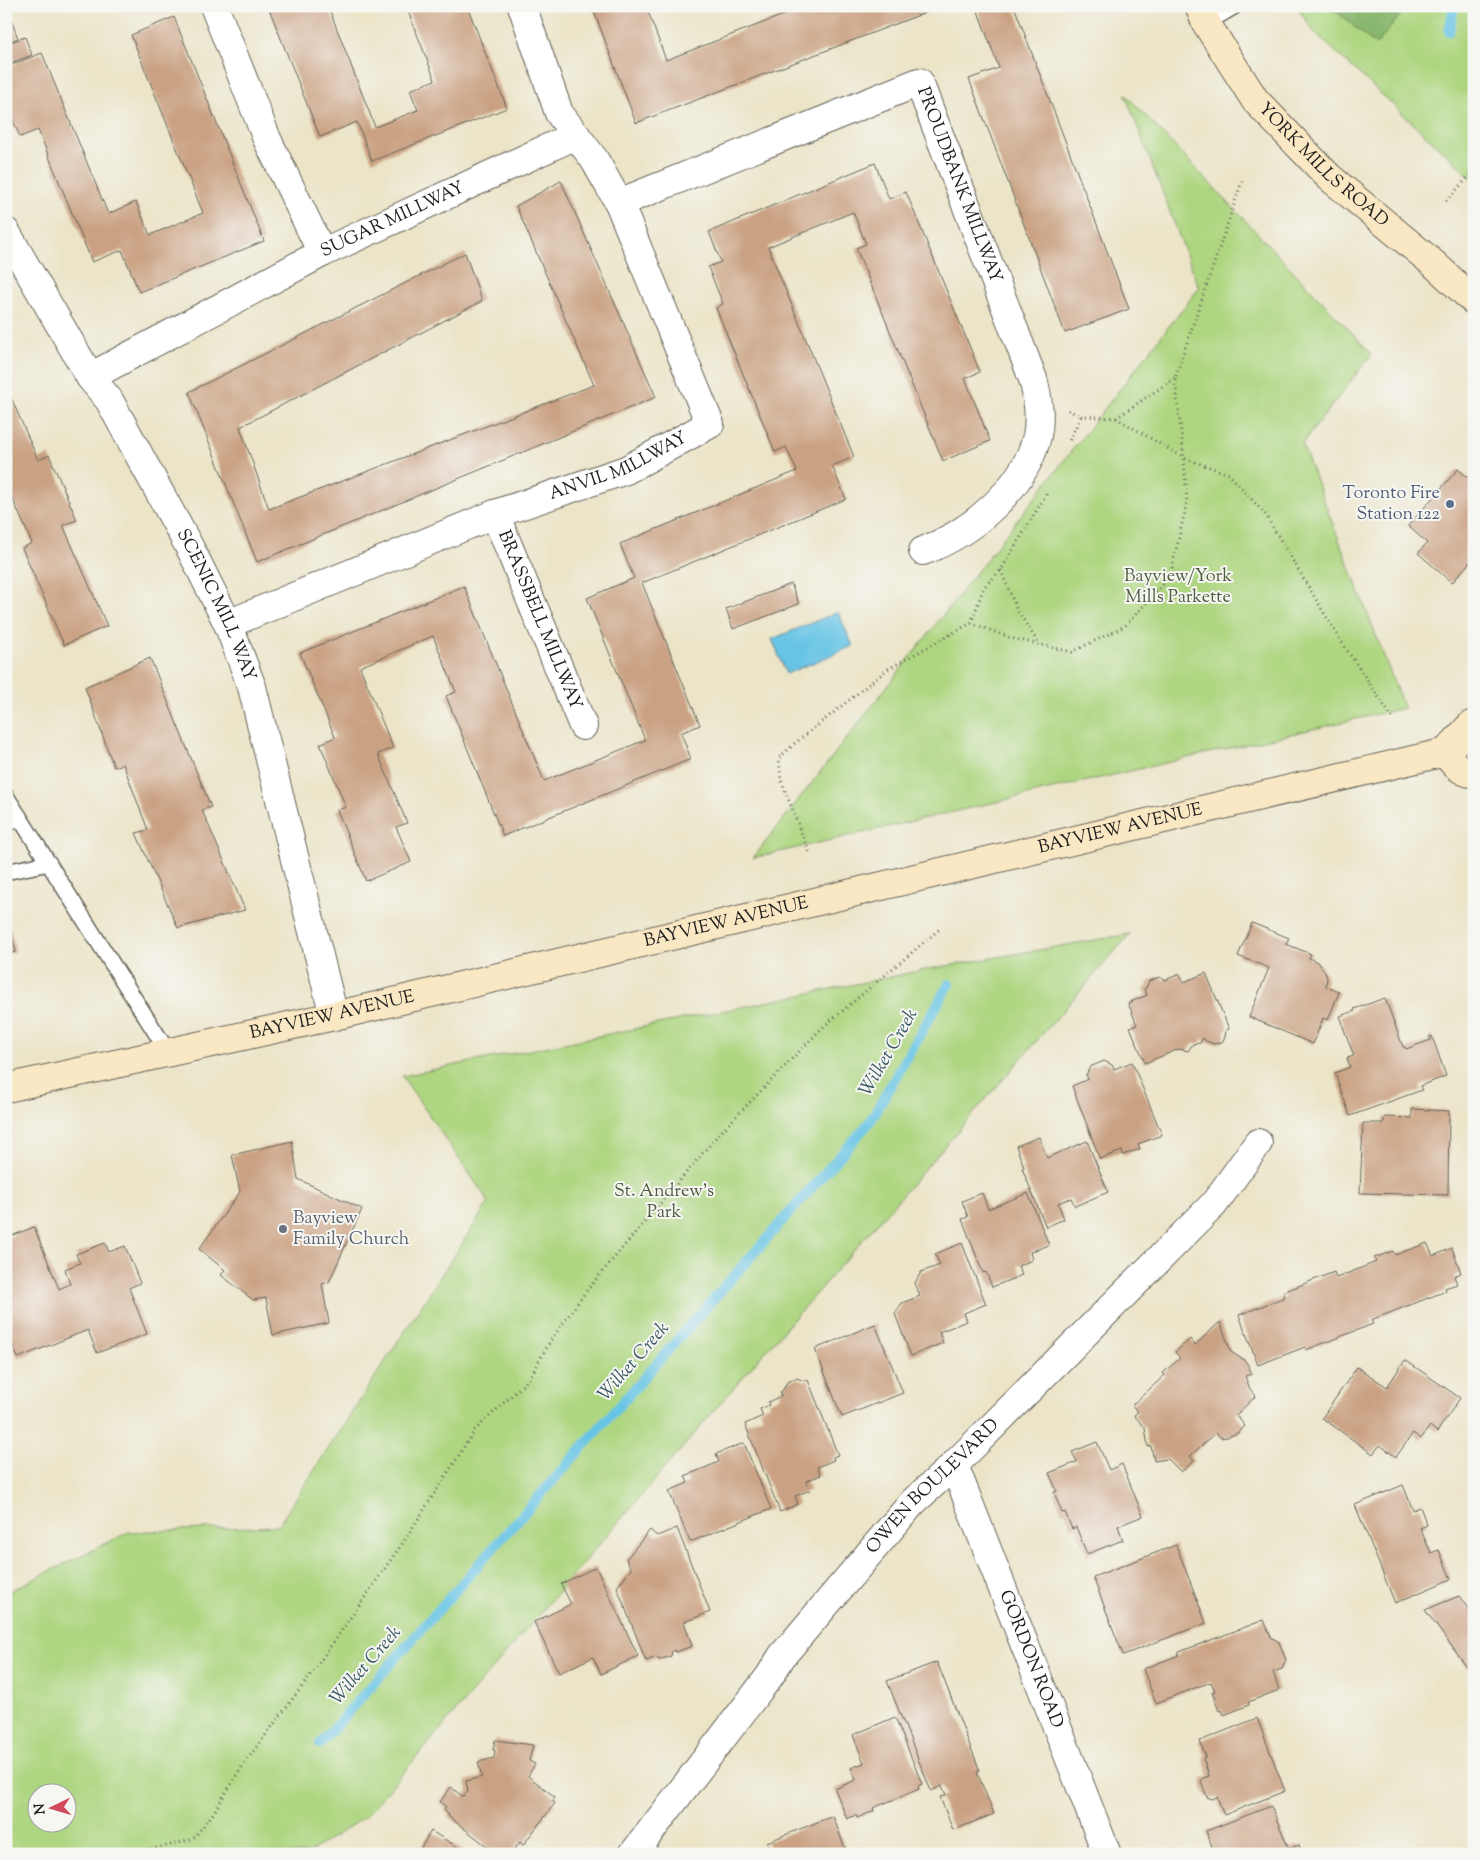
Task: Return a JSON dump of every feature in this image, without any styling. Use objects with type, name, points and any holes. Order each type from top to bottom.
[{"type":"main road","name":"YORK MILLS ROAD","points":[[1203,14],[1256,100],[1329,178],[1434,264],[1474,301]]},
{"type":"main road","points":[[1474,724],[1446,752],[1455,765],[1462,770],[1474,774]]},
{"type":"main road","name":"BAYVIEW AVENUE","points":[[6,1088],[334,1016],[1446,752]]},
{"type":"street","points":[[214,6],[267,139],[322,253]]},
{"type":"street","points":[[522,6],[559,113],[576,136]]},
{"type":"street","name":"PROUDBANK MILLWAY","points":[[619,203],[919,82],[1033,379],[1039,408],[1038,431],[1033,448],[1023,469],[1003,496],[966,529],[945,542],[923,552]]},
{"type":"street","name":"SUGAR MILLWAY","points":[[90,377],[322,253],[576,136]]},
{"type":"street","name":"ANVIL MILLWAY","points":[[228,624],[495,514],[626,470],[710,424],[619,203],[594,159],[576,136]]},
{"type":"street","name":"SCENIC MILL WAY","points":[[7,234],[90,377],[109,400],[191,550],[228,624],[252,687],[334,1016]]},
{"type":"street","name":"BRASSBELL MILLWAY","points":[[495,514],[583,726]]},
{"type":"street","name":"OWEN BOULEVARD","points":[[633,1854],[769,1677],[782,1656],[913,1502],[954,1465],[1214,1204],[1258,1143]]},
{"type":"street","name":"GORDON ROAD","points":[[954,1465],[1107,1854]]},
{"type":"lane","points":[[1203,14],[1235,6]]},
{"type":"lane","points":[[6,796],[168,1052]]},
{"type":"lane","points":[[6,825],[19,816]]},
{"type":"lane","points":[[6,868],[10,871],[49,863]]},
{"type":"path","points":[[1446,201],[1474,171]]},
{"type":"path","points":[[809,852],[781,780],[779,758],[888,669],[971,622],[1012,638],[1072,652],[1124,626],[1170,577],[1187,502],[1175,378],[1242,181]]},
{"type":"path","points":[[1116,418],[1175,378]]},
{"type":"path","points":[[1081,416],[1116,418],[1184,458],[1229,474],[1265,514],[1339,638],[1393,719]]},
{"type":"path","points":[[1001,570],[1016,608],[1038,644]]},
{"type":"path","points":[[121,1854],[167,1846],[193,1838],[212,1814],[243,1765],[307,1680],[406,1538],[475,1430],[529,1379],[551,1340],[587,1290],[718,1135],[822,1028],[941,928]]},
{"type":"green space","points":[[1297,6],[1474,6],[1474,180],[1313,31]]},
{"type":"green space","points":[[1330,6],[1408,6],[1376,45]]},
{"type":"green space","name":"Bayview/York Mills Parkette","points":[[1125,94],[1372,354],[1302,444],[1404,708],[753,858],[1199,288]]},
{"type":"green space","name":"St. Andrew’s Park","points":[[1130,934],[750,1369],[366,1816],[307,1854],[6,1854],[6,1593],[129,1532],[278,1526],[489,1202],[402,1076],[929,969]]},
{"type":"water","points":[[838,612],[853,646],[786,674],[772,639]]},
{"type":"building","points":[[268,6],[328,6],[375,127],[418,110],[410,90],[435,80],[406,6],[467,6],[507,108],[372,161],[357,122],[320,137]]},
{"type":"building","points":[[592,6],[646,6],[666,60],[807,6],[943,6],[636,123]]},
{"type":"building","points":[[976,6],[1014,6],[1129,309],[1065,333],[969,79],[999,68]]},
{"type":"building","points":[[6,7],[18,38],[6,43]]},
{"type":"building","points":[[174,17],[264,241],[139,292],[122,250],[92,262],[38,130],[20,137],[6,104],[6,67],[42,53],[108,214],[136,202],[150,235],[203,213],[131,35]]},
{"type":"building","points":[[25,37],[32,55],[6,65],[6,44]]},
{"type":"building","points":[[875,163],[889,199],[906,192],[980,372],[965,378],[990,441],[943,461],[856,248],[866,244],[853,212],[768,247],[854,457],[832,466],[846,499],[642,583],[700,725],[681,733],[691,759],[503,836],[446,696],[456,692],[433,636],[360,667],[393,748],[378,754],[407,823],[396,827],[411,862],[366,881],[337,810],[346,807],[320,744],[335,737],[300,653],[464,586],[544,781],[645,740],[587,598],[634,578],[620,544],[797,471],[786,447],[775,452],[716,308],[723,304],[708,267],[721,262],[709,232]]},
{"type":"building","points":[[561,181],[656,397],[257,562],[189,392],[465,253],[482,301],[240,427],[269,509],[594,385],[516,206]]},
{"type":"building","points":[[6,386],[38,460],[49,455],[77,520],[63,525],[107,626],[64,645],[22,548],[32,543],[6,484]]},
{"type":"building","name":"Toronto Fire Station 122","points":[[1458,469],[1474,483],[1474,557],[1452,583],[1418,553],[1427,543],[1408,526]]},
{"type":"building","points":[[791,584],[799,604],[733,629],[726,609]]},
{"type":"building","points":[[150,658],[211,807],[202,810],[245,910],[178,928],[136,833],[148,830],[123,764],[114,767],[85,687]]},
{"type":"building","points":[[6,912],[16,952],[6,954]]},
{"type":"building","points":[[1252,923],[1289,938],[1286,944],[1311,954],[1309,958],[1319,963],[1325,972],[1327,978],[1326,986],[1339,992],[1328,1020],[1323,1018],[1313,1044],[1249,1017],[1269,968],[1238,956]]},
{"type":"building","points":[[1206,973],[1229,1029],[1226,1030],[1222,1042],[1214,1044],[1203,1038],[1200,1043],[1193,1044],[1188,1051],[1179,1049],[1145,1063],[1130,1027],[1137,1025],[1128,1003],[1147,995],[1144,989],[1149,981],[1159,977],[1165,980],[1180,974],[1184,982]]},
{"type":"building","points":[[1385,998],[1403,1047],[1406,1049],[1431,1040],[1429,1037],[1432,1036],[1446,1076],[1420,1086],[1422,1090],[1350,1116],[1335,1073],[1350,1067],[1347,1058],[1354,1056],[1340,1016]]},
{"type":"building","points":[[1104,1061],[1112,1065],[1114,1069],[1132,1062],[1162,1135],[1138,1144],[1140,1149],[1123,1155],[1122,1151],[1100,1159],[1072,1086],[1088,1079],[1086,1075],[1090,1067]]},
{"type":"building","points":[[1412,1109],[1449,1111],[1448,1195],[1360,1193],[1363,1123],[1383,1123],[1385,1117],[1412,1118]]},
{"type":"building","points":[[1039,1137],[1047,1158],[1087,1141],[1108,1192],[1075,1206],[1071,1198],[1058,1203],[1064,1219],[1046,1227],[1022,1168],[1024,1167],[1016,1146]]},
{"type":"building","name":"Bayview Family Church","points":[[292,1141],[298,1179],[362,1209],[329,1282],[322,1284],[329,1323],[273,1335],[266,1298],[253,1300],[221,1275],[225,1270],[199,1249],[240,1192],[232,1155]]},
{"type":"building","points":[[982,1193],[988,1209],[1028,1193],[1049,1245],[1030,1252],[1032,1260],[1018,1266],[1022,1275],[992,1287],[986,1272],[983,1273],[962,1219],[968,1217],[962,1201]]},
{"type":"building","points":[[34,1227],[59,1289],[70,1284],[65,1269],[80,1263],[76,1254],[105,1243],[109,1252],[125,1246],[140,1283],[129,1288],[147,1334],[97,1353],[88,1330],[18,1358],[6,1329],[6,1310],[12,1308],[6,1292],[6,1238]]},
{"type":"building","points":[[962,1243],[986,1304],[964,1313],[967,1321],[939,1332],[943,1343],[911,1356],[895,1314],[902,1303],[920,1296],[915,1283],[921,1272],[940,1265],[935,1254]]},
{"type":"building","points":[[1427,1243],[1433,1256],[1452,1248],[1461,1273],[1454,1276],[1457,1284],[1445,1288],[1446,1291],[1371,1320],[1373,1324],[1306,1350],[1305,1347],[1258,1365],[1239,1315],[1285,1297],[1283,1292],[1334,1272],[1336,1278],[1376,1262],[1374,1258],[1393,1251],[1395,1255]]},
{"type":"building","points":[[1220,1322],[1231,1352],[1244,1360],[1248,1365],[1252,1374],[1245,1376],[1250,1389],[1256,1396],[1236,1415],[1245,1426],[1238,1433],[1227,1437],[1221,1438],[1216,1433],[1190,1456],[1194,1461],[1181,1472],[1168,1459],[1154,1461],[1151,1446],[1148,1447],[1145,1428],[1134,1415],[1138,1412],[1132,1405],[1165,1375],[1163,1373],[1180,1358],[1175,1352],[1190,1339],[1195,1345]]},
{"type":"building","points":[[875,1324],[903,1393],[842,1417],[815,1349]]},
{"type":"building","points":[[1405,1360],[1460,1398],[1437,1432],[1430,1426],[1421,1439],[1413,1433],[1396,1457],[1380,1445],[1373,1454],[1322,1418],[1357,1367],[1387,1387]]},
{"type":"building","points":[[797,1378],[804,1381],[808,1380],[838,1455],[833,1457],[834,1460],[817,1467],[821,1475],[806,1481],[810,1490],[795,1496],[798,1504],[780,1512],[745,1424],[763,1416],[760,1409],[769,1405],[768,1402],[781,1396],[780,1392],[787,1382]]},
{"type":"building","points":[[1097,1442],[1109,1470],[1122,1464],[1143,1516],[1118,1526],[1123,1540],[1087,1554],[1076,1527],[1072,1529],[1065,1512],[1062,1513],[1054,1492],[1057,1491],[1049,1473],[1077,1462],[1072,1452]]},
{"type":"building","points":[[744,1443],[771,1509],[690,1542],[669,1491],[688,1483],[685,1476],[719,1462],[716,1454]]},
{"type":"building","points":[[1403,1485],[1413,1510],[1420,1507],[1427,1525],[1420,1528],[1431,1553],[1439,1550],[1451,1579],[1395,1603],[1355,1505]]},
{"type":"building","points":[[677,1528],[710,1612],[684,1622],[692,1646],[676,1652],[674,1650],[671,1656],[659,1660],[656,1657],[646,1661],[617,1587],[631,1569],[626,1559],[650,1530],[657,1536]]},
{"type":"building","points":[[1176,1545],[1206,1623],[1123,1655],[1093,1577]]},
{"type":"building","points":[[596,1567],[638,1656],[601,1674],[593,1657],[559,1673],[534,1622],[571,1604],[561,1584]]},
{"type":"building","points":[[1459,1596],[1469,1610],[1474,1606],[1474,1677],[1425,1610]]},
{"type":"building","points":[[1264,1620],[1271,1637],[1279,1642],[1286,1660],[1282,1669],[1273,1672],[1279,1690],[1248,1702],[1249,1705],[1224,1715],[1222,1710],[1219,1711],[1212,1692],[1215,1691],[1211,1682],[1156,1703],[1143,1669],[1179,1655],[1179,1652]]},
{"type":"building","points":[[937,1662],[980,1771],[977,1772],[994,1814],[953,1830],[940,1797],[946,1795],[942,1786],[931,1791],[887,1681]]},
{"type":"building","points":[[895,1717],[922,1784],[918,1786],[919,1789],[873,1808],[874,1811],[857,1818],[856,1815],[847,1819],[835,1789],[856,1780],[851,1768],[864,1763],[853,1735]]},
{"type":"building","points":[[1257,1718],[1285,1791],[1224,1815],[1217,1797],[1212,1799],[1207,1797],[1201,1782],[1203,1778],[1209,1776],[1203,1758],[1206,1757],[1200,1741]]},
{"type":"building","points":[[495,1740],[533,1745],[529,1761],[535,1764],[528,1776],[555,1797],[552,1801],[555,1803],[523,1845],[520,1842],[510,1854],[497,1854],[448,1816],[444,1810],[446,1807],[440,1802],[451,1787],[463,1797],[468,1791],[466,1781],[482,1777],[478,1762],[494,1758]]},
{"type":"building","points":[[1271,1806],[1289,1849],[1299,1845],[1302,1854],[1215,1854],[1206,1831]]},
{"type":"building","points":[[833,1816],[847,1854],[771,1854],[767,1842]]},
{"type":"building","points":[[431,1831],[469,1854],[417,1854]]},
{"type":"waterway","name":"Wilket Creek","points":[[1449,31],[1454,6]]},
{"type":"waterway","name":"Wilket Creek","points":[[320,1744],[869,1123],[949,984]]},
{"type":"place","name":"Toronto Fire Station 122","points":[[1450,504]]},
{"type":"place","name":"Bayview Family Church","points":[[283,1229]]}]
